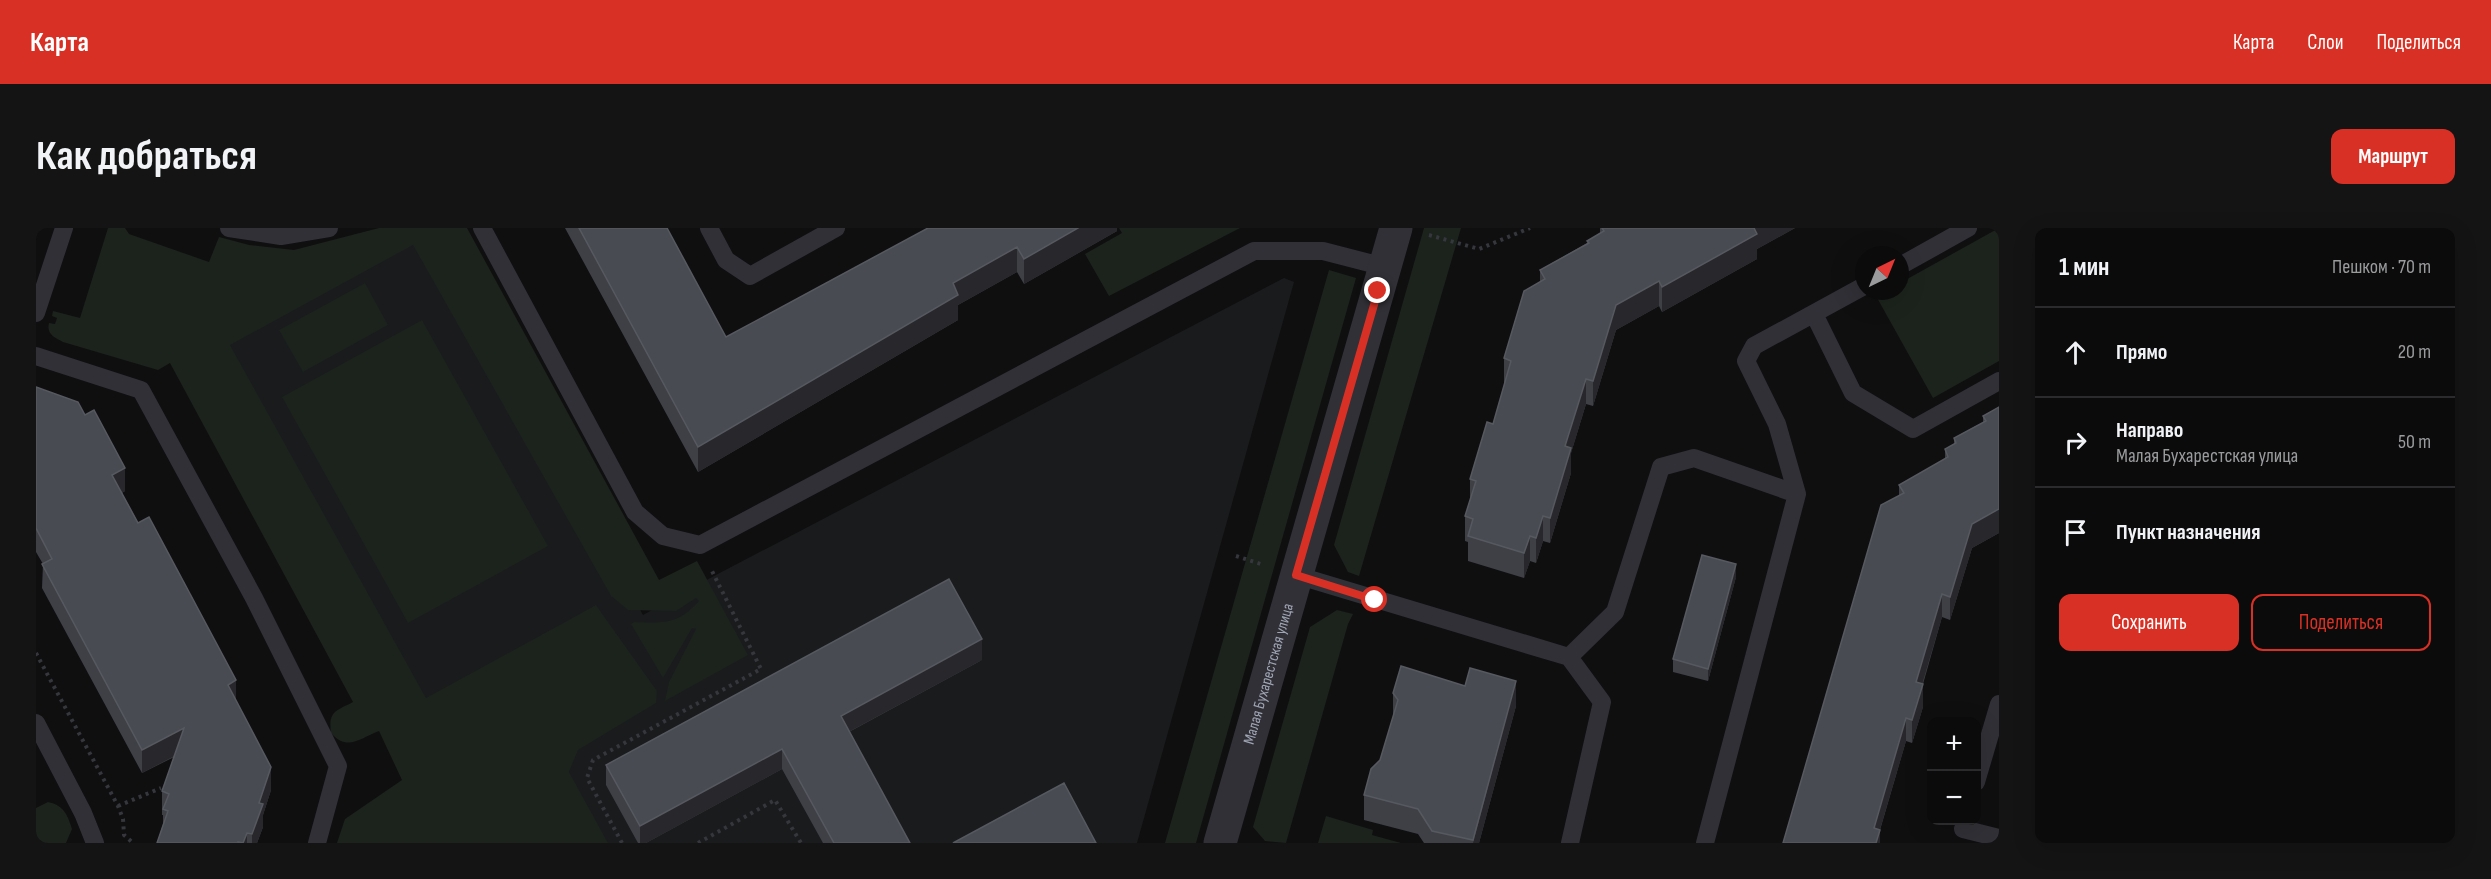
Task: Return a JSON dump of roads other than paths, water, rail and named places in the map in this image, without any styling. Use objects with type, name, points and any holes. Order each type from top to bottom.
[{"type":"street","name":"Малая Бухарестская улица","points":[[1220,843],[1385,267],[1409,231]]},
{"type":"lane","points":[[36,313],[64,228]]},
{"type":"lane","points":[[230,228],[281,236],[329,228]]},
{"type":"lane","points":[[482,228],[635,512],[663,537],[699,545],[1254,251],[1323,251],[1385,267]]},
{"type":"lane","points":[[710,228],[726,260],[750,276],[836,228]]},
{"type":"lane","points":[[1909,261],[1968,228]]},
{"type":"lane","points":[[1705,843],[1797,494],[1777,424],[1746,362],[1754,346],[1855,291]]},
{"type":"lane","points":[[1814,314],[1853,393],[1913,429],[1999,381]]},
{"type":"lane","points":[[36,356],[141,390],[254,598],[338,766],[317,843]]},
{"type":"lane","points":[[1569,657],[1615,612],[1661,467],[1694,458],[1797,494]]},
{"type":"lane","points":[[1296,575],[1569,657],[1602,702],[1570,843]]},
{"type":"lane","points":[[1980,771],[1999,704]]},
{"type":"lane","points":[[36,723],[83,813],[95,843]]},
{"type":"lane","points":[[1962,831],[1999,838]]}]
